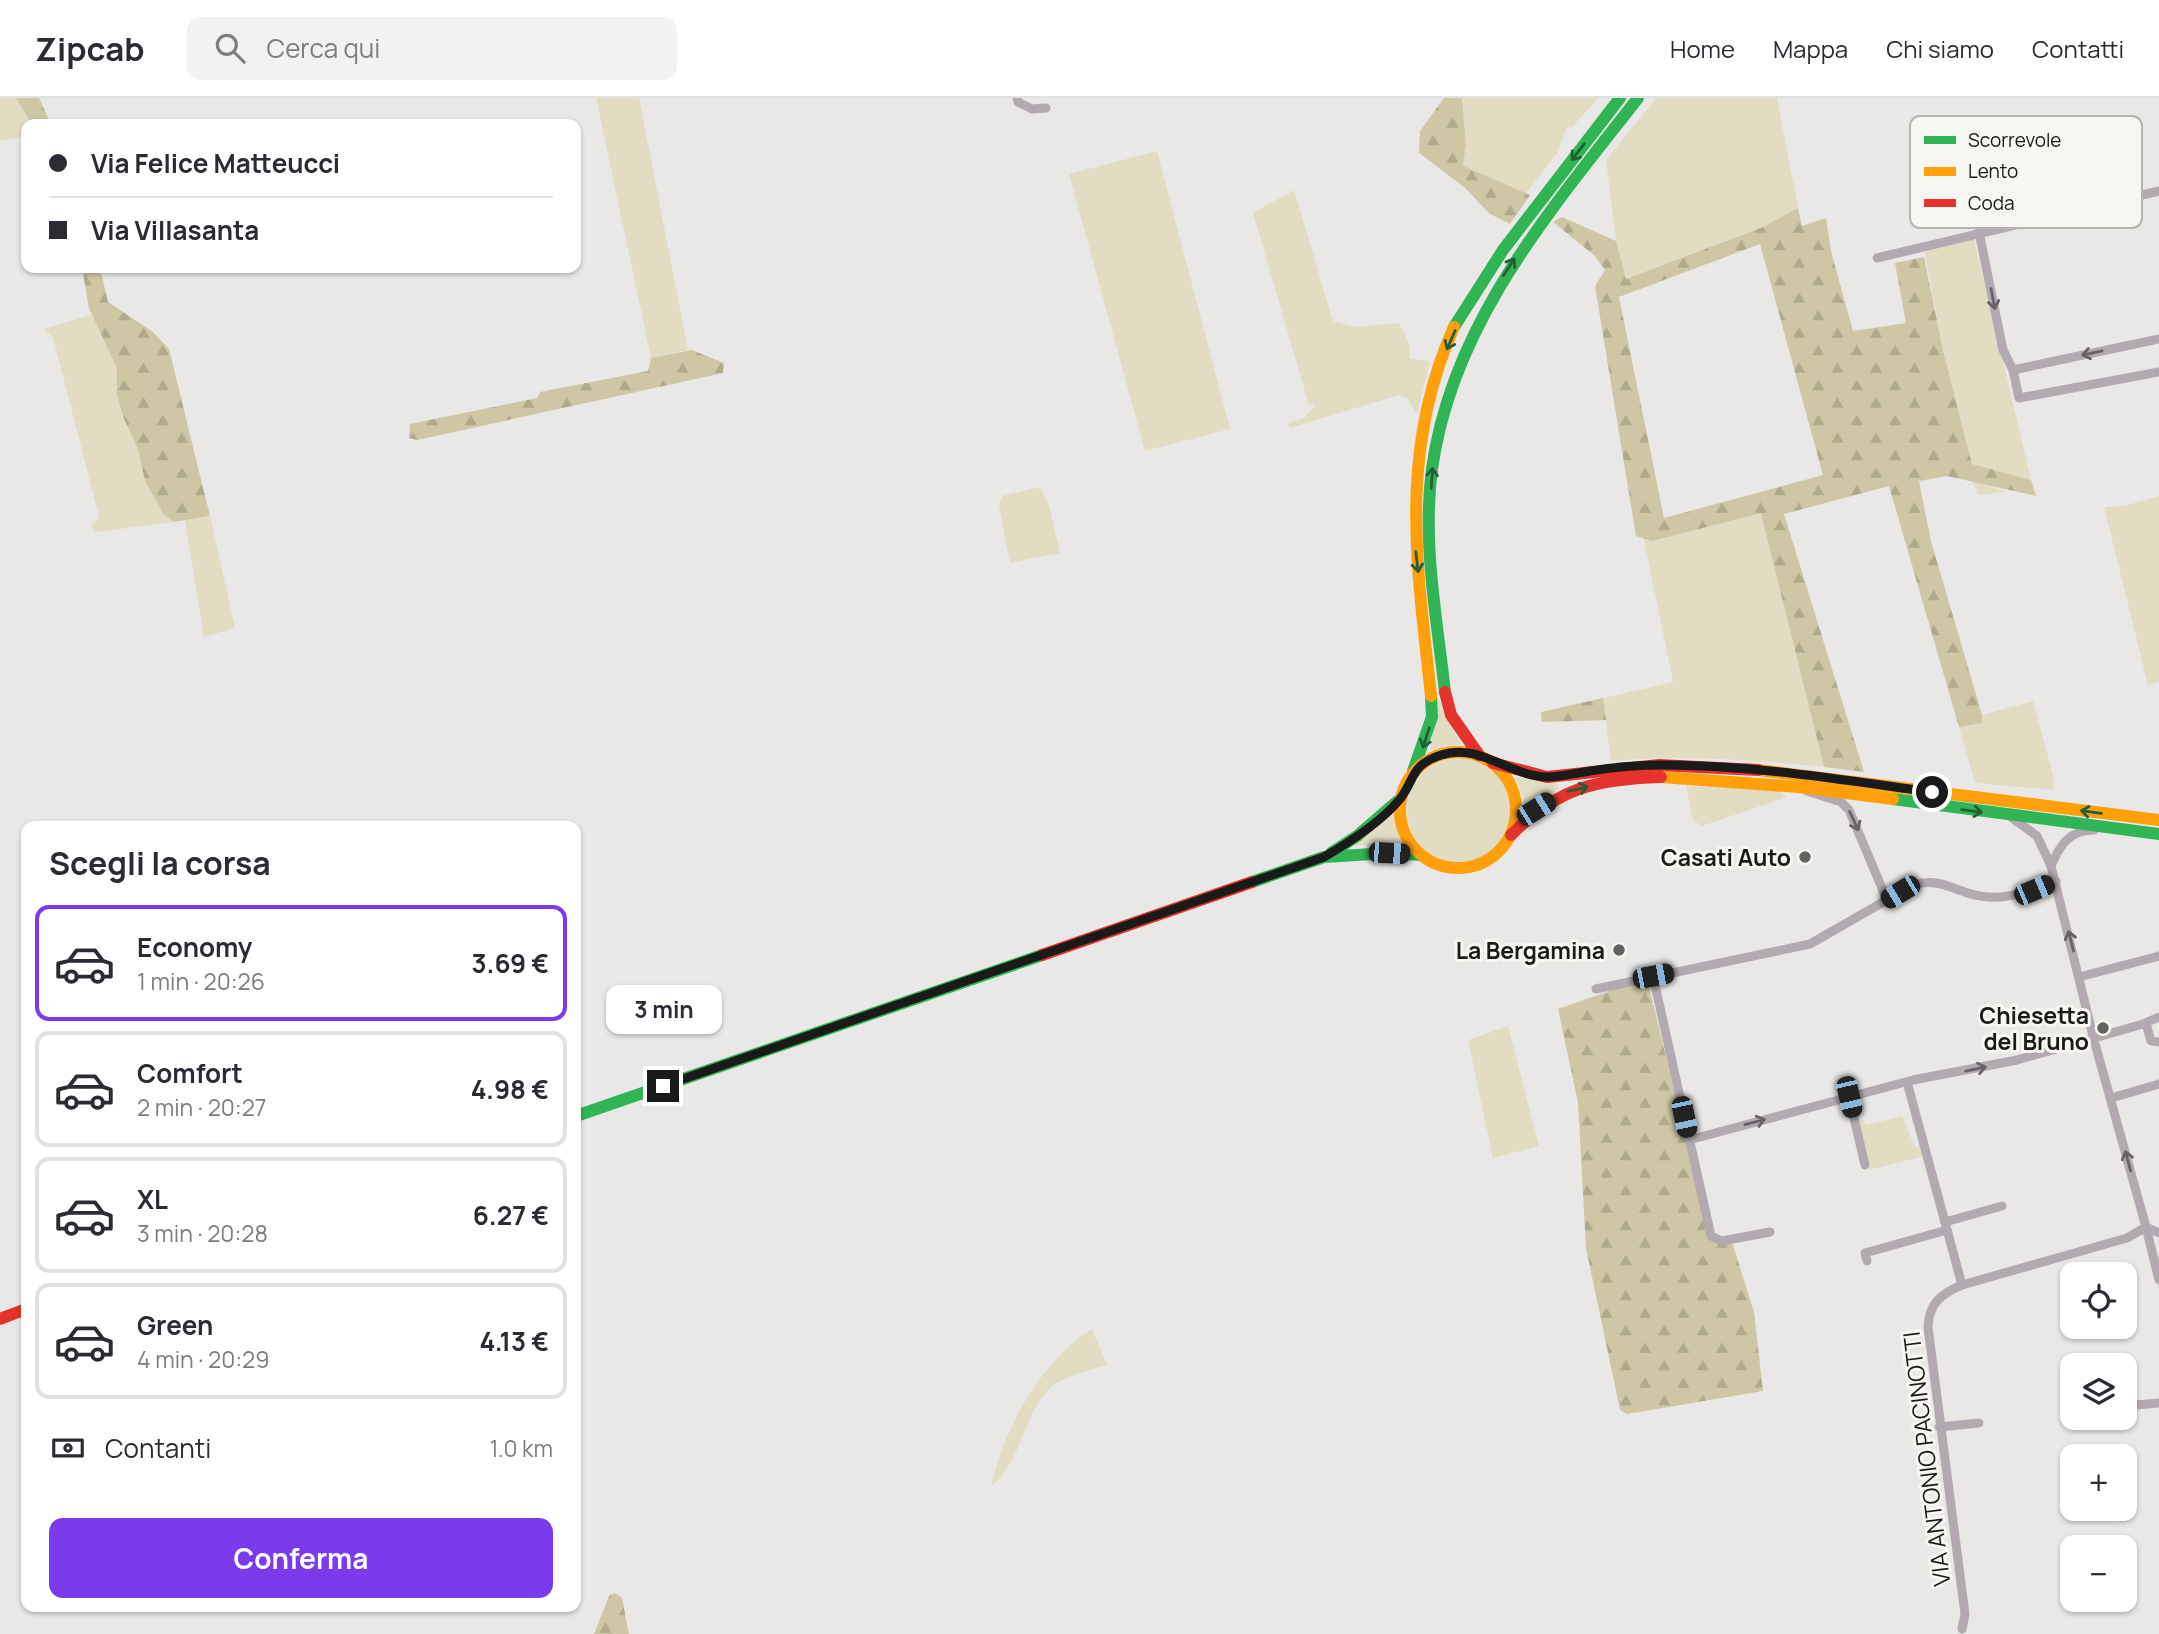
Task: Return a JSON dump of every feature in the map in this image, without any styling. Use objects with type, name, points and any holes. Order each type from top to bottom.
[{"type":"main road","points":[[1420,855],[1402,825],[1401,798],[1432,717],[1432,696],[1414,543],[1413,507],[1424,420],[1440,364],[1467,304],[1539,203],[1620,98]]},
{"type":"main road","points":[[1479,755],[1451,715],[1446,692],[1429,541],[1430,506],[1440,425],[1454,370],[1480,315],[1510,264],[1638,98]]},
{"type":"main road","points":[[1409,778],[1425,762],[1440,755],[1462,752],[1547,777],[1638,766],[1697,765],[1751,769],[2159,820]]},
{"type":"main road","points":[[1493,763],[1506,776],[1514,793],[1517,818],[1511,835]]},
{"type":"main road","points":[[1324,857],[1380,853],[1420,855],[1444,867],[1470,867],[1497,854],[1536,809],[1564,792],[1612,781],[1693,777],[1799,787],[2159,834]]},
{"type":"main road","points":[[581,1114],[1324,857],[1357,836],[1401,798]]},
{"type":"main road","points":[[2143,818],[2159,811]]},
{"type":"main road","points":[[0,1320],[21,1311]]},
{"type":"street","points":[[1017,98],[1018,102],[1032,109],[1046,108]]},
{"type":"street","points":[[1877,258],[1997,228]]},
{"type":"street","points":[[1979,232],[2003,350],[2012,370],[2019,398],[2159,372]]},
{"type":"street","points":[[2012,370],[2159,339]]},
{"type":"street","points":[[1799,787],[1841,802],[1849,810],[1887,900]]},
{"type":"street","points":[[2008,815],[2025,824],[2037,836],[2056,881],[2094,1040],[2159,1280]]},
{"type":"street","points":[[2051,866],[2063,843],[2082,830],[2127,830]]},
{"type":"street","points":[[1596,989],[1810,944],[1913,885],[1927,881],[1942,882],[1972,894],[2008,898],[2056,881]]},
{"type":"street","points":[[2080,978],[2159,956]]},
{"type":"street","points":[[1653,976],[1711,1237],[1722,1241],[1770,1232]]},
{"type":"street","points":[[1689,1140],[1906,1082],[2004,1063],[2094,1040],[2159,1017]]},
{"type":"street","points":[[2143,1024],[2147,1027],[2151,1041],[2159,1042]]},
{"type":"street","points":[[1906,1082],[1962,1285]]},
{"type":"street","points":[[2111,1098],[2159,1084]]},
{"type":"street","points":[[1849,1097],[1865,1165]]},
{"type":"street","points":[[1867,1261],[1865,1253],[2003,1206]]},
{"type":"street","points":[[2146,1227],[2159,1233]]},
{"type":"street","name":"VIA ANTONIO PACINOTTI","points":[[1960,1632],[1965,1615],[1939,1427],[1929,1314],[1939,1297],[1962,1285],[2127,1238],[2146,1227]]},
{"type":"street","points":[[2137,1405],[2159,1404]]},
{"type":"street","points":[[1939,1427],[1979,1423]]},
{"type":"shaded area","points":[[0,98],[16,98],[29,119],[21,119],[21,137],[0,141]]},
{"type":"shaded area","points":[[596,98],[639,98],[688,350],[651,358]]},
{"type":"shaded area","points":[[1462,98],[1598,98],[1572,127],[1567,127],[1557,153],[1526,194],[1463,166],[1466,144]]},
{"type":"shaded area","points":[[1656,98],[1777,98],[1798,208],[1763,227],[1625,279],[1616,241],[1606,160]]},
{"type":"shaded area","points":[[1157,151],[1230,429],[1145,451],[1069,174]]},
{"type":"shaded area","points":[[1294,190],[1333,321],[1354,327],[1399,323],[1409,343],[1410,359],[1430,361],[1417,414],[1407,398],[1399,395],[1290,428],[1288,423],[1304,418],[1316,404],[1309,405],[1253,213]]},
{"type":"shaded area","points":[[1974,239],[2031,480],[1972,464],[1944,355],[1924,249]]},
{"type":"shaded area","points":[[94,314],[117,368],[117,395],[124,419],[138,449],[145,481],[164,515],[174,522],[96,532],[91,526],[99,517],[53,337],[43,329]]},
{"type":"shaded area","points":[[1971,479],[2006,492],[1978,495]]},
{"type":"shaded area","points":[[1040,487],[1049,505],[1060,553],[1010,563],[999,505],[1002,496]]},
{"type":"shaded area","points":[[2159,496],[2159,682],[2148,685],[2104,507],[2124,506]]},
{"type":"shaded area","points":[[1761,512],[1824,767],[1691,758],[1611,761],[1603,698],[1673,682],[1644,539],[1652,541]]},
{"type":"shaded area","points":[[210,516],[235,628],[204,637],[185,520]]},
{"type":"shaded area","points":[[1438,697],[1461,744],[1430,751]]},
{"type":"shaded area","points":[[2033,701],[2053,775],[2053,790],[1975,783],[1959,727],[1981,723],[1982,715]]},
{"type":"shaded area","points":[[1459,758],[1479,762],[1496,773],[1507,790],[1511,810],[1507,830],[1496,847],[1479,858],[1459,862],[1439,858],[1422,847],[1411,830],[1407,810],[1411,790],[1422,773],[1439,762]]},
{"type":"shaded area","points":[[1515,777],[1557,783],[1558,788],[1528,810],[1524,809],[1524,798]]},
{"type":"shaded area","points":[[1686,786],[1777,790],[1787,797],[1702,826],[1693,820]]},
{"type":"shaded area","points":[[1393,810],[1399,836],[1406,848],[1353,845]]},
{"type":"shaded area","points":[[1508,1026],[1539,1146],[1493,1158],[1468,1040]]},
{"type":"shaded area","points":[[1902,1116],[1915,1147],[1921,1145],[1925,1156],[1869,1170],[1859,1121],[1863,1119],[1866,1125]]},
{"type":"shaded area","points":[[1092,1329],[1107,1365],[1067,1378],[1047,1391],[1032,1413],[1010,1463],[991,1486],[1005,1442],[1027,1398],[1057,1359]]},
{"type":"green space","points":[[16,98],[39,98],[49,119],[29,119]]},
{"type":"green space","points":[[1444,98],[1462,98],[1466,144],[1463,166],[1530,195],[1510,224],[1490,214],[1464,187],[1419,153],[1420,131]]},
{"type":"green space","points":[[1798,208],[1802,226],[1826,218],[1831,251],[1853,331],[1906,323],[1895,263],[1924,257],[1944,355],[1972,464],[2031,480],[2036,496],[1947,476],[1919,481],[1931,541],[1982,715],[1982,723],[1959,727],[1889,486],[1784,514],[1864,772],[1824,767],[1761,513],[1652,541],[1636,536],[1595,286],[1605,270],[1595,256],[1553,222],[1562,217],[1616,241],[1626,279],[1763,227]],"holes":[[[1760,244],[1823,475],[1664,518],[1619,297]]]},
{"type":"green space","points":[[83,273],[101,273],[108,302],[153,332],[169,349],[210,516],[174,522],[164,515],[145,481],[138,449],[124,419],[117,395],[117,368],[89,308]]},
{"type":"green space","points":[[692,350],[724,363],[723,373],[417,440],[409,438],[410,424],[537,398],[540,392],[648,371],[651,358]]},
{"type":"green space","points":[[1603,698],[1606,720],[1542,722],[1541,712]]},
{"type":"green space","points":[[1647,978],[1710,1239],[1732,1242],[1754,1312],[1763,1391],[1627,1414],[1620,1410],[1586,1248],[1578,1102],[1558,1009]]},
{"type":"green space","points":[[615,1593],[622,1598],[629,1634],[594,1634],[609,1596]]},
{"type":"traffic: fast","points":[[1454,327],[1503,250],[1620,98]]},
{"type":"traffic: fast","points":[[1445,692],[1432,581],[1429,525],[1432,469],[1443,416],[1460,365],[1509,271],[1539,227],[1638,98]]},
{"type":"traffic: fast","points":[[1413,771],[1432,717],[1431,696]]},
{"type":"traffic: fast","points":[[1331,853],[1357,836],[1401,798]]},
{"type":"traffic: fast","points":[[1893,799],[2159,834]]},
{"type":"traffic: fast","points":[[1252,882],[1324,857],[1389,853],[1420,855]]},
{"type":"traffic: fast","points":[[581,1114],[1042,955]]},
{"type":"traffic: slow","points":[[1431,696],[1417,555],[1418,464],[1436,373],[1454,327]]},
{"type":"traffic: slow","points":[[1458,752],[1480,756],[1499,769],[1512,788],[1516,810],[1512,832],[1499,851],[1480,864],[1458,868],[1436,864],[1417,851],[1404,832],[1400,810],[1404,788],[1417,769],[1436,756],[1458,752]]},
{"type":"traffic: slow","points":[[1758,770],[2159,820]]},
{"type":"traffic: slow","points":[[1661,777],[1799,787],[1893,799]]},
{"type":"traffic: jam","points":[[1445,692],[1451,715],[1479,755]]},
{"type":"traffic: jam","points":[[1493,763],[1547,777],[1659,765],[1758,770]]},
{"type":"traffic: jam","points":[[1511,835],[1545,806],[1579,789],[1616,780],[1661,777]]},
{"type":"traffic: jam","points":[[1042,955],[1252,882]]},
{"type":"traffic: jam","points":[[0,1319],[21,1311]]},
{"type":"place","name":"Casati Auto","points":[[1805,857]]},
{"type":"place","name":"La Bergamina","points":[[1619,950]]},
{"type":"place","name":"Chiesetta del Bruno","points":[[2103,1028]]},
{"type":"route","points":[[663,1086],[1324,857],[1357,836],[1401,798],[1416,769],[1430,759],[1446,753],[1474,754],[1493,763],[1547,777],[1608,768],[1697,765],[1932,792]]}]
